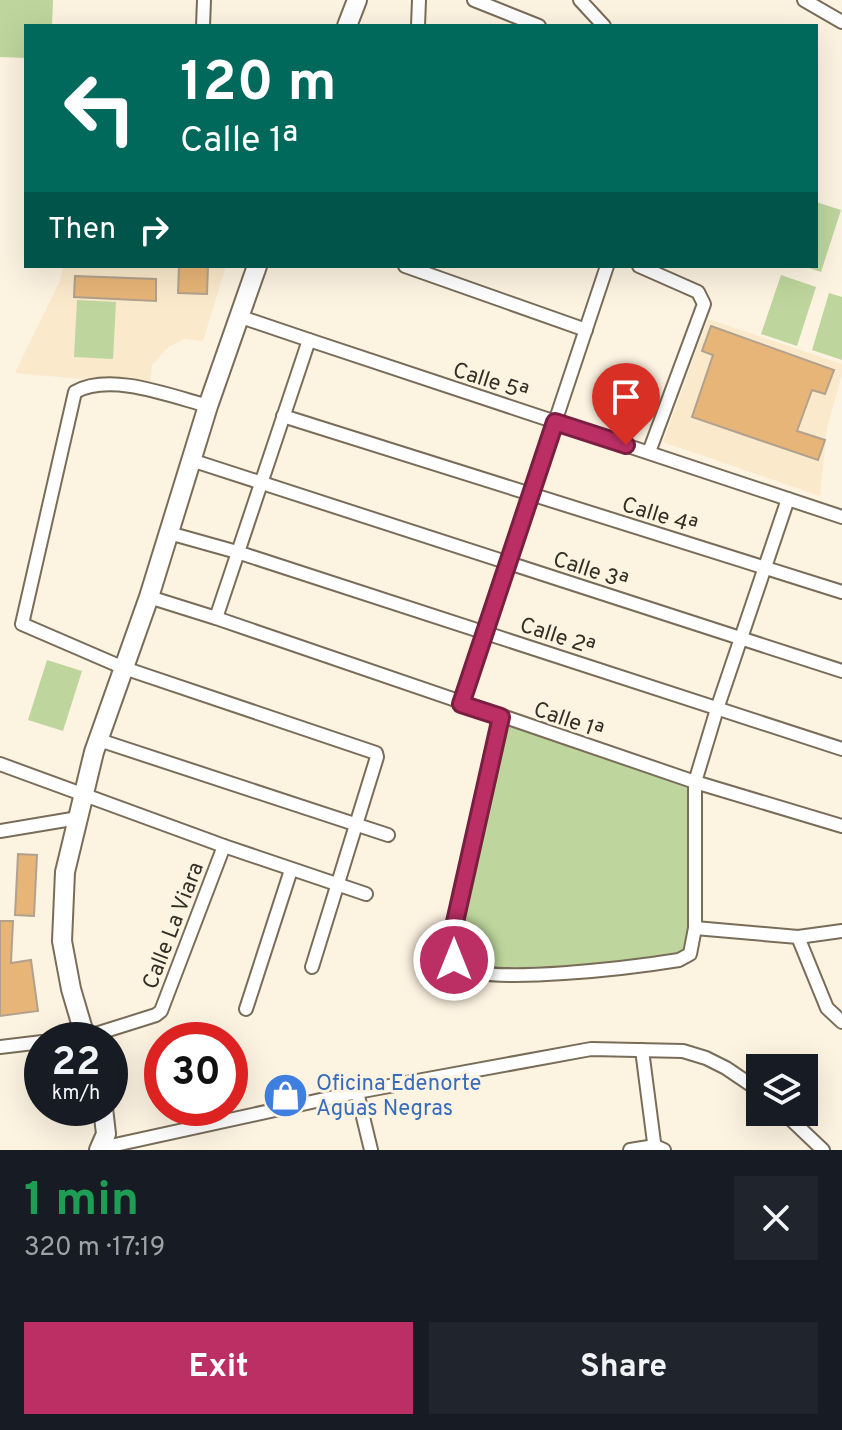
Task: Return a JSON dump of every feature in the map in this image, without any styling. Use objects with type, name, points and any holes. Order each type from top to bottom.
[{"type":"street","points":[[203,24],[204,0]]},
{"type":"street","points":[[348,24],[357,0]]},
{"type":"street","points":[[418,24],[419,0]]},
{"type":"street","points":[[474,0],[534,24]]},
{"type":"street","points":[[580,0],[602,24]]},
{"type":"street","points":[[804,0],[842,22]]},
{"type":"street","points":[[81,1022],[62,941],[65,872],[99,740],[256,268]]},
{"type":"street","points":[[411,268],[586,330]]},
{"type":"street","points":[[461,704],[606,268]]},
{"type":"street","points":[[644,268],[698,292],[704,304],[649,452]]},
{"type":"street","name":"Calle 5ª","points":[[238,316],[842,517]]},
{"type":"street","points":[[216,618],[309,340]]},
{"type":"street","points":[[208,406],[149,390],[109,384],[87,385],[75,392],[22,624],[124,668],[376,753],[312,967]]},
{"type":"street","name":"Calle 4ª","points":[[283,416],[842,592]]},
{"type":"street","name":"Calle 3ª","points":[[191,460],[842,671]]},
{"type":"street","points":[[501,717],[453,931],[452,954],[458,966],[474,972],[574,974],[679,960],[690,954],[695,928],[695,782],[788,499]]},
{"type":"street","name":"Calle 2ª","points":[[169,533],[237,552],[842,749]]},
{"type":"street","name":"Calle 1ª","points":[[149,597],[695,782],[842,826]]},
{"type":"street","points":[[99,740],[388,835]]},
{"type":"street","points":[[0,764],[291,870],[366,894]]},
{"type":"street","points":[[0,831],[78,818]]},
{"type":"street","name":"Calle La Viara","points":[[128,1025],[161,1011],[224,846]]},
{"type":"street","points":[[246,1009],[291,870]]},
{"type":"street","points":[[695,928],[798,937],[842,931]]},
{"type":"street","points":[[798,937],[827,1008],[842,1022]]},
{"type":"street","points":[[0,1047],[24,1044]]},
{"type":"street","points":[[100,1149],[357,1092],[591,1049],[683,1051],[706,1058],[746,1082]]},
{"type":"street","points":[[630,1150],[658,1149],[642,1050]]},
{"type":"street","points":[[357,1092],[371,1150]]},
{"type":"street","points":[[100,1149],[106,1134],[105,1126]]},
{"type":"street","points":[[798,1126],[823,1150]]},
{"type":"shaded area","points":[[63,268],[225,268],[203,341],[184,339],[167,348],[152,365],[150,385],[15,373],[60,281]]},
{"type":"shaded area","points":[[708,319],[842,364],[842,375],[827,428],[820,496],[663,442]]},
{"type":"green space","points":[[0,0],[53,0],[52,24],[24,24],[24,58],[0,57]]},
{"type":"green space","points":[[818,203],[841,210],[821,272],[809,268],[818,268]]},
{"type":"green space","points":[[781,275],[816,287],[797,346],[761,334]]},
{"type":"green space","points":[[829,293],[842,297],[842,360],[812,350]]},
{"type":"green space","points":[[77,300],[116,302],[113,359],[74,357]]},
{"type":"green space","points":[[47,660],[82,671],[63,731],[28,720]]},
{"type":"green space","points":[[501,717],[695,782],[690,954],[574,974],[462,970],[453,930]]},
{"type":"building","points":[[179,268],[208,268],[207,294],[178,293]]},
{"type":"building","points":[[75,276],[156,279],[156,301],[74,297]]},
{"type":"building","points":[[711,326],[834,370],[825,394],[812,390],[797,431],[825,440],[818,460],[692,417],[713,355],[702,351]]},
{"type":"building","points":[[18,854],[37,855],[34,916],[15,915]]},
{"type":"building","points":[[0,921],[13,921],[11,963],[31,960],[38,1011],[0,1016]]},
{"type":"place","name":"Oficina Edenorte Aguas Negras","points":[[285,1095]]},
{"type":"route","points":[[454,960],[451,947],[453,931],[501,717],[461,704],[555,422],[626,445]]}]
